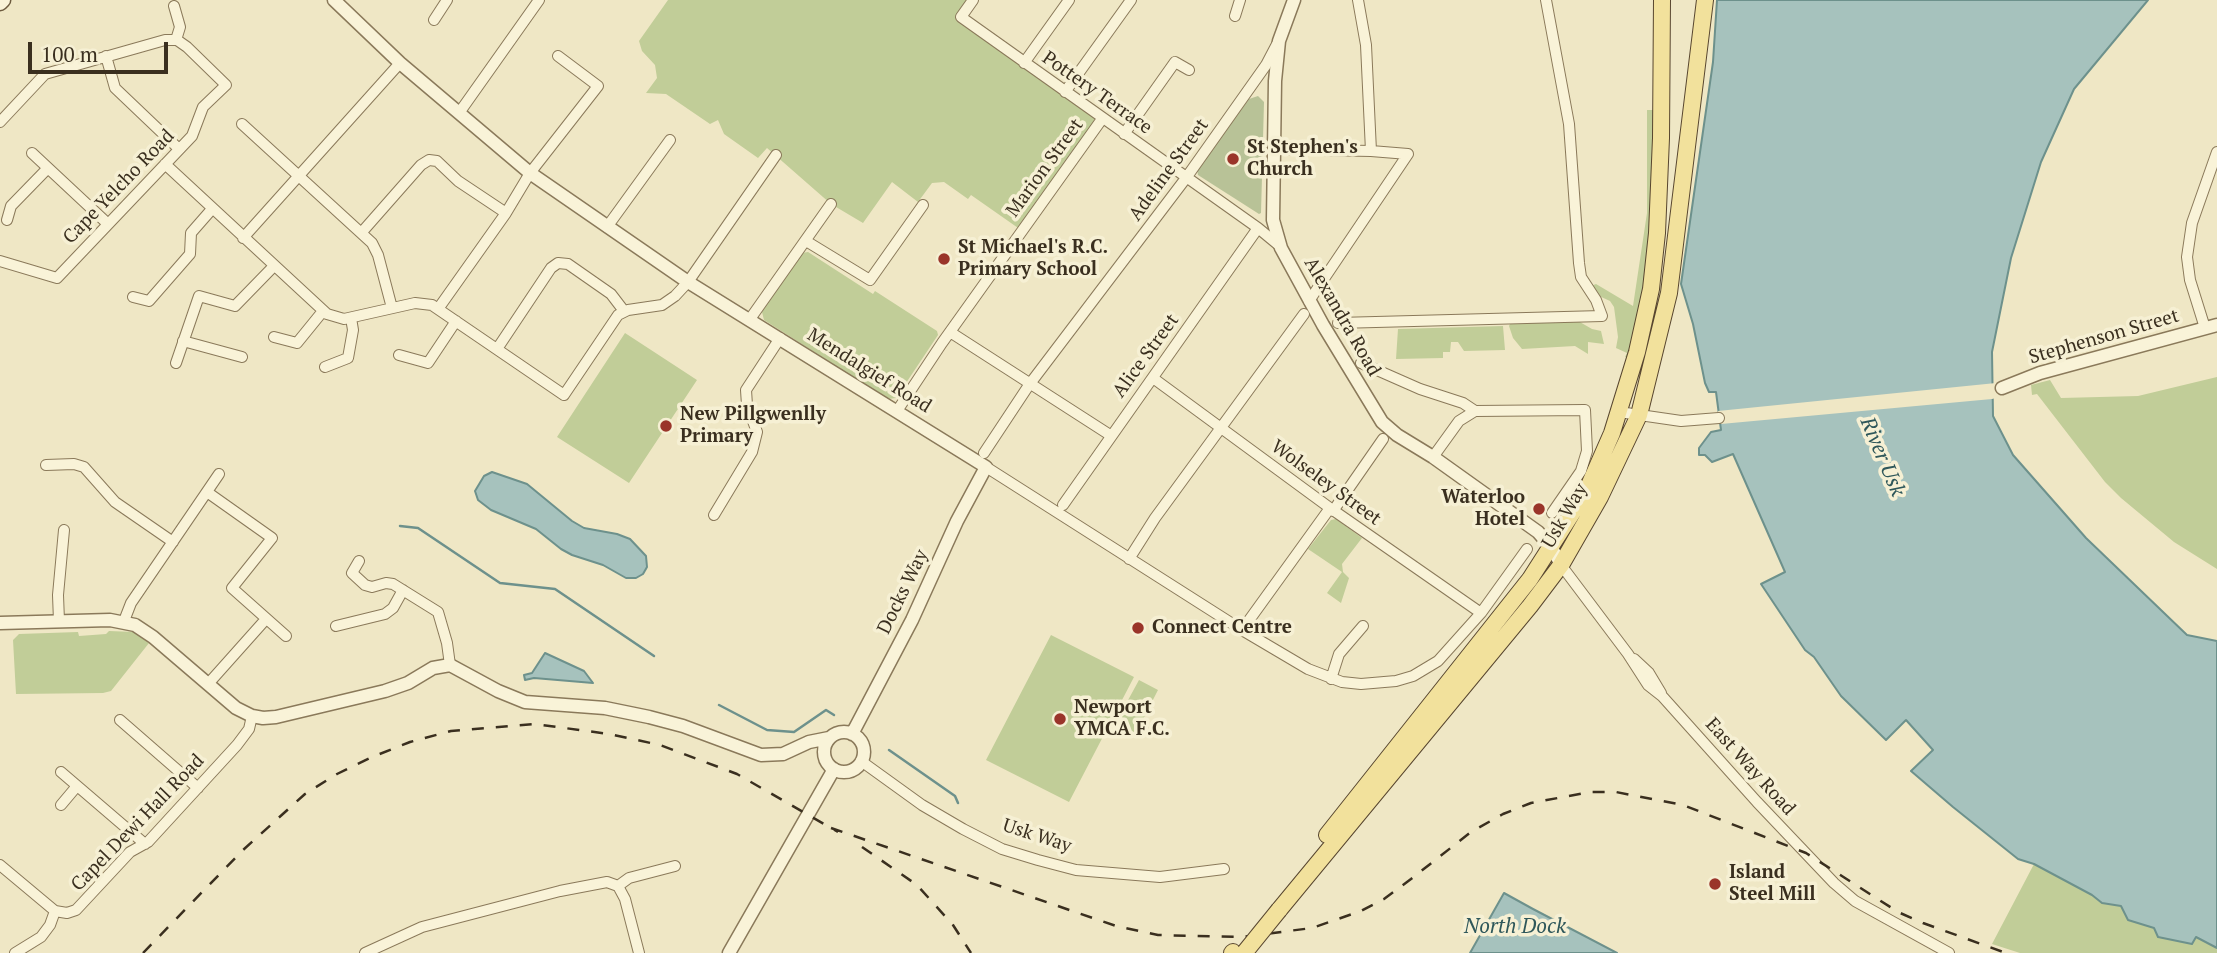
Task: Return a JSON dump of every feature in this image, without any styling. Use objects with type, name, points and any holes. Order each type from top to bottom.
[{"type":"main road","name":"Usk Way","points":[[1271,912],[1518,596],[1552,548],[1587,490],[1612,433],[1637,352],[1651,289],[1657,233],[1662,0]]},
{"type":"main road","name":"Usk Way","points":[[1238,952],[1530,606],[1561,565],[1600,498],[1639,415],[1656,355],[1669,293],[1705,0]]},
{"type":"street","name":"Mendalgief Road","points":[[334,0],[400,63],[530,173],[607,227],[688,282],[1308,669],[1331,679],[1362,684],[1413,676],[1453,647],[1480,613]]},
{"type":"street","points":[[434,20],[447,0]]},
{"type":"street","points":[[459,113],[539,0]]},
{"type":"street","name":"Pottery Terrace","points":[[972,0],[961,17],[1258,228],[1281,248]]},
{"type":"street","points":[[1024,63],[1069,0]]},
{"type":"street","points":[[1065,92],[1131,0]]},
{"type":"street","points":[[1235,16],[1240,0]]},
{"type":"street","name":"Alexandra Road","points":[[1294,0],[1279,41],[1273,220],[1281,248],[1306,307],[1381,422],[1538,532],[1552,548],[1561,565]]},
{"type":"street","points":[[1358,0],[1366,45],[1371,151]]},
{"type":"street","points":[[1338,323],[1602,316],[1581,276],[1578,264],[1569,124],[1546,0]]},
{"type":"street","points":[[0,122],[45,74],[165,40],[176,40],[180,27],[174,6]]},
{"type":"street","name":"Cape Yelcho Road","points":[[0,261],[57,278],[192,136],[203,107],[226,85],[187,47],[176,40]]},
{"type":"street","name":"Adeline Street","points":[[984,453],[1030,385],[1186,178],[1266,65],[1279,41]]},
{"type":"street","points":[[106,56],[115,89],[179,149]]},
{"type":"street","points":[[439,309],[506,213],[530,173],[598,86],[558,56]]},
{"type":"street","points":[[1124,134],[1175,62],[1189,70]]},
{"type":"street","points":[[243,238],[400,63]]},
{"type":"street","name":"Marion Street","points":[[897,411],[1102,119]]},
{"type":"street","points":[[243,124],[362,232],[376,249],[392,308]]},
{"type":"street","points":[[607,227],[670,140]]},
{"type":"street","points":[[1129,559],[1155,518],[1222,428],[1306,307],[1408,155],[1371,151],[1274,149]]},
{"type":"street","points":[[2211,327],[2190,280],[2187,257],[2192,223],[2217,152]]},
{"type":"street","points":[[32,153],[108,224]]},
{"type":"street","points":[[164,164],[273,267],[334,318],[351,318],[423,303],[439,309],[564,395],[614,319],[624,312],[662,304],[675,296],[688,282],[776,155]]},
{"type":"street","points":[[362,232],[421,165],[429,160],[437,161],[458,181],[506,213]]},
{"type":"street","points":[[7,220],[11,206],[48,168]]},
{"type":"street","points":[[750,319],[831,204]]},
{"type":"street","points":[[806,241],[870,280],[923,205]]},
{"type":"street","points":[[133,297],[149,301],[190,254],[191,233],[212,209]]},
{"type":"street","name":"Alice Street","points":[[1063,505],[1258,228]]},
{"type":"street","points":[[496,349],[551,268],[558,263],[568,264],[611,293],[624,312]]},
{"type":"street","points":[[176,363],[199,296],[235,306],[273,267]]},
{"type":"street","points":[[274,337],[297,343],[323,311]]},
{"type":"street","points":[[325,367],[348,358],[353,330],[351,318]]},
{"type":"street","points":[[399,355],[428,363],[456,321]]},
{"type":"street","name":"Stephenson Street","points":[[2002,388],[2040,373],[2211,327]]},
{"type":"street","points":[[950,332],[1110,435]]},
{"type":"street","points":[[714,515],[752,452],[757,432],[747,405],[746,390],[780,338]]},
{"type":"street","points":[[183,341],[242,357]]},
{"type":"street","points":[[1361,363],[1420,389],[1463,403],[1475,411]]},
{"type":"street","name":"Wolseley Street","points":[[1153,378],[1331,510],[1480,613]]},
{"type":"street","points":[[1433,457],[1460,421],[1475,411],[1586,410],[1587,451],[1580,471],[1552,513]]},
{"type":"street","points":[[1619,412],[1681,421],[1720,418]]},
{"type":"street","points":[[1242,630],[1383,439]]},
{"type":"street","points":[[46,465],[74,464],[84,467],[115,502],[173,541]]},
{"type":"street","name":"Docks Way","points":[[852,734],[930,584],[957,521],[986,467]]},
{"type":"street","points":[[124,621],[131,603],[219,474]]},
{"type":"street","points":[[207,492],[272,538],[232,588],[286,636]]},
{"type":"street","points":[[59,621],[58,595],[64,530]]},
{"type":"street","points":[[1480,613],[1527,549]]},
{"type":"street","points":[[359,561],[352,573],[365,585],[372,587],[386,583],[403,590],[438,612],[450,665]]},
{"type":"street","name":"East Way Road","points":[[1561,565],[1648,685],[1662,696],[1757,802],[1846,895],[1950,953]]},
{"type":"street","points":[[336,626],[385,614],[393,608],[403,590]]},
{"type":"street","points":[[208,684],[266,619]]},
{"type":"street","points":[[0,623],[124,621],[144,630],[236,708],[252,716],[276,717],[385,691],[433,668],[450,665],[525,702],[605,708],[649,717],[761,755],[783,754],[841,732],[852,734],[863,747],[861,761],[849,771],[834,769],[825,757],[824,747],[829,738]]},
{"type":"street","points":[[1331,679],[1339,654],[1363,625]]},
{"type":"street","name":"Capel Dewi Hall Road","points":[[55,911],[67,913],[80,908],[133,849],[145,844],[244,737],[252,716]]},
{"type":"street","points":[[120,720],[198,788]]},
{"type":"street","points":[[799,749],[825,757]]},
{"type":"street","name":"Usk Way","points":[[861,761],[922,805],[963,829],[1002,849],[1038,860],[1076,870],[1160,877],[1224,869]]},
{"type":"street","points":[[729,953],[834,769]]},
{"type":"street","points":[[61,772],[145,844]]},
{"type":"street","points":[[61,805],[77,786]]},
{"type":"street","points":[[0,865],[55,911],[50,925],[41,937],[15,953]]},
{"type":"street","points":[[618,886],[629,878],[675,866]]},
{"type":"street","points":[[365,953],[422,927],[607,882],[618,886],[625,899],[639,953]]},
{"type":"green space","points":[[668,0],[973,0],[961,17],[1102,119],[1021,230],[971,195],[968,199],[944,182],[932,183],[918,202],[892,182],[863,223],[831,204],[767,148],[758,158],[724,134],[718,120],[710,124],[666,94],[646,93],[657,78],[655,65],[642,51],[639,41]]},
{"type":"green space","points":[[1258,96],[1264,102],[1259,214],[1198,175],[1197,169],[1249,99]]},
{"type":"green space","points":[[1647,110],[1653,110],[1653,194],[1647,268],[1629,358],[1625,357],[1627,353],[1616,348],[1618,337],[1614,307],[1610,301],[1597,295],[1591,286],[1596,284],[1633,306],[1647,213]]},
{"type":"green space","points":[[808,252],[937,331],[938,335],[896,398],[888,399],[764,320],[762,312],[765,305],[802,253]]},
{"type":"green space","points":[[1578,321],[1601,331],[1604,344],[1588,342],[1588,354],[1575,346],[1522,349],[1513,338],[1509,326],[1511,322]]},
{"type":"green space","points":[[1503,326],[1505,350],[1464,351],[1458,342],[1451,342],[1450,352],[1443,352],[1443,358],[1396,359],[1398,329]]},
{"type":"green space","points":[[625,333],[697,380],[629,483],[557,437]]},
{"type":"green space","points":[[2217,377],[2217,569],[2174,542],[2121,498],[2105,482],[2037,394],[2032,395],[2031,385],[2050,380],[2061,398],[2138,396]]},
{"type":"green space","points":[[1336,519],[1362,538],[1342,564],[1343,572],[1349,578],[1341,603],[1327,593],[1342,572],[1308,549],[1331,520]]},
{"type":"green space","points":[[109,631],[134,632],[149,643],[111,691],[16,694],[13,640],[19,634],[78,632],[79,636],[106,634]]},
{"type":"green space","name":"Newport YMCA F.C.","points":[[1051,635],[1134,677],[1069,802],[986,760]]},
{"type":"green space","points":[[1139,680],[1158,690],[1135,735],[1115,724]]},
{"type":"green space","points":[[2034,864],[2102,903],[2122,906],[2128,920],[2196,937],[2217,948],[2217,953],[2020,953],[1992,944]]},
{"type":"water","name":"River Usk","points":[[1717,0],[2148,0],[2074,89],[2041,162],[2011,258],[1992,352],[1993,416],[2013,455],[2086,538],[2187,635],[2217,641],[2217,948],[2196,937],[2192,944],[2158,937],[2154,928],[2128,920],[2121,906],[2102,903],[2034,864],[2018,859],[1911,771],[1933,750],[1906,720],[1886,740],[1841,696],[1814,657],[1805,650],[1761,584],[1785,572],[1733,454],[1712,462],[1705,455],[1699,455],[1699,448],[1711,432],[1721,430],[1716,392],[1709,392],[1705,383],[1693,324],[1681,284],[1713,62]]},
{"type":"water","points":[[492,472],[527,484],[584,528],[630,539],[646,556],[647,567],[643,574],[636,578],[626,578],[603,565],[572,555],[536,529],[491,510],[478,500],[475,491],[484,476]]},
{"type":"water","points":[[545,653],[584,671],[593,683],[534,678],[525,680],[524,675],[532,673]]},
{"type":"water","name":"North Dock","points":[[1504,893],[1533,909],[1617,953],[1470,953]]},
{"type":"pier","points":[[1996,383],[1996,398],[1992,399],[1721,424],[1718,411]]},
{"type":"waterway","points":[[400,526],[418,528],[500,583],[555,589],[654,656]]},
{"type":"waterway","points":[[719,705],[767,730],[794,732],[826,710],[834,715]]},
{"type":"waterway","points":[[889,750],[955,796],[958,803]]},
{"type":"railway","points":[[143,953],[243,850],[305,794],[372,757],[410,742],[451,731],[535,724],[609,734],[660,745],[737,774],[838,832]]},
{"type":"railway","points":[[831,828],[1116,926],[1158,935],[1241,937],[1312,928],[1361,911],[1384,899],[1471,832],[1503,814],[1531,803],[1590,792],[1616,792],[1683,805],[1806,853],[1898,912],[2006,953]]},
{"type":"railway","points":[[862,847],[917,885],[953,925],[971,953]]},
{"type":"place","name":"St Stephen's Church","points":[[1233,159]]},
{"type":"place","name":"St Michael's R.C. Primary School","points":[[944,259]]},
{"type":"place","name":"New Pillgwenlly Primary","points":[[666,426]]},
{"type":"place","name":"Waterloo Hotel","points":[[1539,509]]},
{"type":"place","name":"Connect Centre","points":[[1138,628]]},
{"type":"place","name":"Newport YMCA F.C.","points":[[1060,719]]},
{"type":"place","name":"Island Steel Mill","points":[[1715,884]]}]
